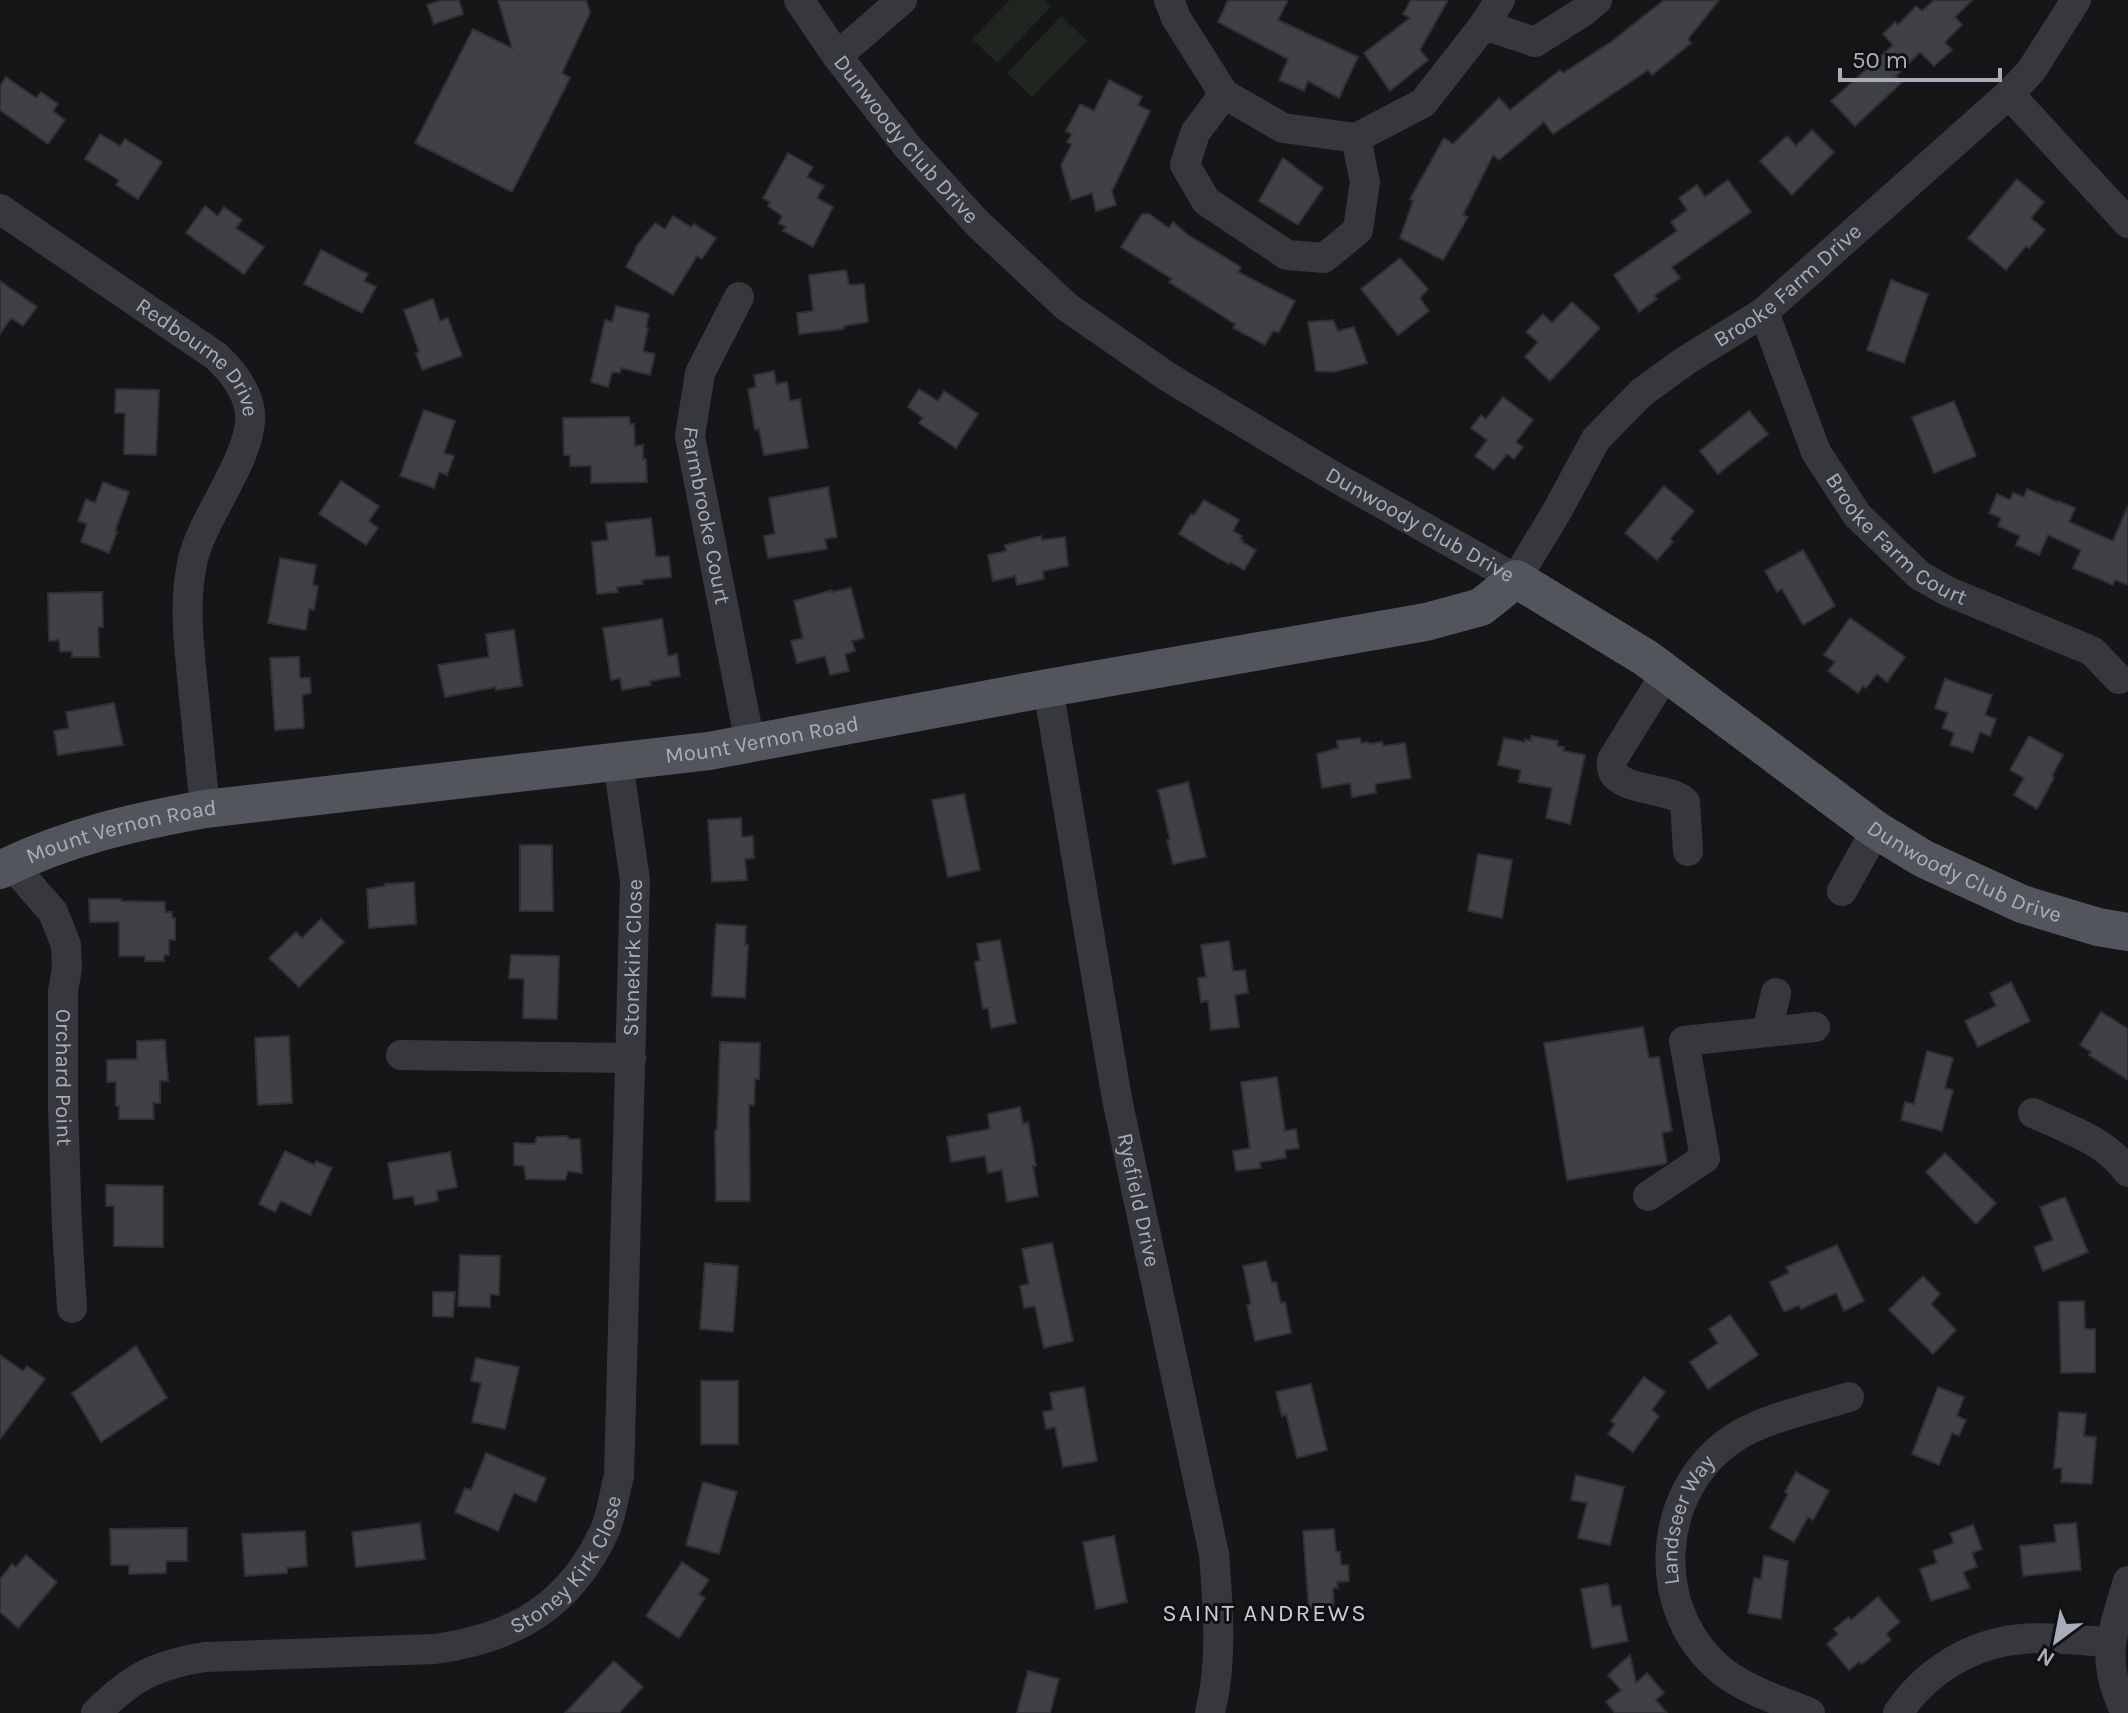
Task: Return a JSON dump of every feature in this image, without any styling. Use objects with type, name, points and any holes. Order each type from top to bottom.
[{"type":"main road","name":"Dunwoody Club Drive","points":[[1516,579],[1646,658],[1876,830],[1924,859],[2022,904],[2098,927],[2128,932]]},
{"type":"main road","name":"Mount Vernon Road","points":[[6,867],[50,848],[127,823],[205,809],[709,751],[1426,622],[1481,607],[1516,579]]},
{"type":"street","name":"Dunwoody Club Drive","points":[[799,0],[837,56],[907,146],[977,223],[1067,307],[1168,377],[1333,476],[1516,579]]},
{"type":"street","points":[[837,56],[902,0]]},
{"type":"street","points":[[1169,0],[1176,18],[1224,94],[1283,128],[1356,138],[1423,103],[1492,12],[1535,42],[1597,0]]},
{"type":"street","name":"Brooke Farm Drive","points":[[1516,579],[1596,439],[1641,393],[1685,361],[1764,312],[2009,94],[2031,71],[2076,0]]},
{"type":"street","points":[[1224,94],[1195,133],[1185,165],[1206,201],[1287,255],[1324,258],[1358,230],[1365,182],[1356,138]]},
{"type":"street","points":[[2009,94],[2128,223]]},
{"type":"street","name":"Redbourne Drive","points":[[0,209],[216,356],[232,371],[243,390],[250,412],[248,441],[202,531],[188,589],[187,625],[205,809]]},
{"type":"street","name":"Farmbrooke Court","points":[[739,297],[700,373],[690,436],[750,743]]},
{"type":"street","name":"Brooke Farm Court","points":[[1764,312],[1816,452],[1857,515],[1919,575],[1947,591],[2092,651],[2119,679]]},
{"type":"street","points":[[1666,673],[1612,760],[1611,767],[1614,774],[1629,785],[1673,794],[1685,802],[1688,851]]},
{"type":"street","name":"Ryefield Drive","points":[[1048,688],[1117,1099],[1214,1554],[1220,1624],[1215,1692],[1210,1713]]},
{"type":"street","name":"Stonekirk Close","points":[[618,762],[635,880],[631,1058]]},
{"type":"street","points":[[1842,891],[1876,830]]},
{"type":"street","name":"Orchard Point","points":[[6,867],[53,912],[66,945],[63,1107],[72,1308]]},
{"type":"street","points":[[1767,1032],[1776,993]]},
{"type":"street","points":[[1648,1196],[1705,1158],[1684,1041],[1815,1027]]},
{"type":"street","points":[[401,1055],[631,1058]]},
{"type":"street","name":"Stoney Kirk Close","points":[[96,1713],[119,1691],[148,1672],[176,1662],[205,1657],[435,1649],[469,1645],[498,1636],[528,1620],[555,1600],[578,1575],[605,1529],[619,1476],[631,1058]]},
{"type":"street","points":[[2033,1113],[2090,1139],[2118,1158],[2128,1172]]},
{"type":"street","name":"Landseer Way","points":[[1810,1713],[1754,1691],[1722,1671],[1703,1652],[1687,1629],[1675,1601],[1669,1572],[1670,1542],[1678,1508],[1693,1479],[1712,1456],[1756,1427],[1849,1397]]},
{"type":"street","points":[[2126,1713],[2115,1691],[2110,1668],[2110,1642],[2128,1581]]},
{"type":"street","points":[[1898,1713],[1918,1688],[1941,1668],[1971,1651],[1997,1642],[2025,1638],[2110,1642]]},
{"type":"shaded area","points":[[1010,0],[1044,0],[1051,7],[997,63],[972,39]]},
{"type":"shaded area","points":[[1061,16],[1087,41],[1032,97],[1007,73]]},
{"type":"building","points":[[442,0],[459,0],[463,14],[434,24],[427,5]]},
{"type":"building","points":[[498,0],[586,0],[590,13],[562,73],[570,78],[512,192],[415,143],[473,29],[512,48]]},
{"type":"building","points":[[1228,0],[1288,0],[1278,20],[1358,57],[1339,98],[1308,81],[1304,91],[1279,80],[1288,59],[1218,22]]},
{"type":"building","points":[[1411,0],[1448,0],[1420,50],[1428,60],[1390,91],[1364,53],[1410,18],[1403,14]]},
{"type":"building","points":[[1664,0],[1719,0],[1688,39],[1691,43],[1652,75],[1648,70],[1553,134],[1544,122],[1499,160],[1493,155],[1463,215],[1468,217],[1443,260],[1400,238],[1413,201],[1410,199],[1444,138],[1453,144],[1499,98],[1510,110],[1560,70],[1563,73],[1611,42]]},
{"type":"building","points":[[1934,0],[1972,0],[1955,17],[1962,25],[1945,42],[1952,50],[1934,66],[1920,52],[1896,76],[1902,82],[1855,126],[1831,101],[1893,45],[1883,34],[1895,22],[1898,25],[1916,6],[1922,11]]},
{"type":"building","points":[[6,77],[36,98],[41,92],[58,104],[53,111],[65,120],[48,144],[0,110],[0,86]]},
{"type":"building","points":[[1109,80],[1142,97],[1138,105],[1150,111],[1112,191],[1116,205],[1096,211],[1092,193],[1071,200],[1061,165],[1072,144],[1067,142],[1072,134],[1066,131],[1080,104],[1094,111]]},
{"type":"building","points":[[1812,130],[1834,152],[1792,195],[1760,161],[1787,136],[1796,146]]},
{"type":"building","points":[[100,134],[120,146],[125,139],[162,162],[138,199],[116,185],[119,180],[85,159]]},
{"type":"building","points":[[788,153],[813,167],[807,177],[824,186],[817,198],[833,207],[813,247],[783,231],[786,227],[779,223],[782,216],[763,198]]},
{"type":"building","points":[[1283,158],[1323,188],[1298,225],[1259,201]]},
{"type":"building","points":[[2017,179],[2044,202],[2031,218],[2045,230],[2029,248],[2026,246],[2006,270],[1968,238]]},
{"type":"building","points":[[1728,180],[1751,212],[1672,267],[1680,278],[1654,296],[1657,299],[1639,312],[1614,275],[1677,231],[1671,222],[1687,210],[1679,198],[1697,185],[1705,197]]},
{"type":"building","points":[[205,206],[218,216],[224,207],[242,220],[236,228],[264,247],[244,274],[186,233]]},
{"type":"building","points":[[1142,214],[1149,214],[1169,228],[1173,222],[1188,235],[1241,267],[1238,272],[1295,301],[1279,332],[1273,331],[1265,345],[1233,328],[1235,324],[1121,247]]},
{"type":"building","points":[[673,216],[691,227],[694,224],[716,238],[702,259],[697,256],[673,295],[626,267],[635,248],[655,223],[665,229]]},
{"type":"building","points":[[321,250],[368,274],[364,281],[376,287],[362,313],[304,284]]},
{"type":"building","points":[[1400,258],[1428,289],[1420,298],[1429,311],[1398,335],[1361,289]]},
{"type":"building","points":[[846,270],[849,285],[864,284],[868,322],[844,326],[844,329],[799,334],[797,313],[813,311],[809,275]]},
{"type":"building","points":[[1891,280],[1928,294],[1904,363],[1867,350]]},
{"type":"building","points":[[0,281],[37,307],[23,326],[11,318],[0,334]]},
{"type":"building","points":[[433,299],[440,321],[448,318],[462,356],[422,370],[404,310]]},
{"type":"building","points":[[1572,302],[1600,328],[1550,381],[1525,357],[1538,342],[1526,332],[1543,314],[1552,323]]},
{"type":"building","points":[[616,306],[649,314],[643,351],[655,354],[650,375],[621,368],[620,373],[612,372],[608,387],[591,382],[605,320],[612,322]]},
{"type":"building","points":[[1333,320],[1338,331],[1354,327],[1367,363],[1334,372],[1316,371],[1308,322]]},
{"type":"building","points":[[774,371],[776,384],[787,382],[790,401],[800,399],[808,448],[764,455],[759,429],[755,430],[748,389],[756,387],[754,375]]},
{"type":"building","points":[[116,389],[159,390],[156,455],[124,454],[125,413],[115,413]]},
{"type":"building","points":[[919,389],[938,401],[944,391],[978,414],[956,448],[919,423],[923,418],[908,407]]},
{"type":"building","points":[[1503,397],[1533,420],[1516,442],[1523,447],[1514,459],[1507,454],[1494,470],[1475,456],[1487,440],[1471,428],[1481,415],[1486,419]]},
{"type":"building","points":[[1954,401],[1976,456],[1934,473],[1912,417]]},
{"type":"building","points":[[424,410],[455,421],[444,453],[454,456],[447,475],[439,472],[434,488],[400,476]]},
{"type":"building","points":[[1749,411],[1768,434],[1718,474],[1700,451]]},
{"type":"building","points":[[629,417],[630,424],[634,424],[635,446],[643,445],[647,482],[591,483],[591,466],[570,466],[570,455],[564,455],[563,418]]},
{"type":"building","points":[[341,481],[379,506],[369,521],[378,528],[366,545],[319,514]]},
{"type":"building","points":[[103,482],[129,492],[109,553],[81,542],[87,524],[78,521],[86,499],[95,503]]},
{"type":"building","points":[[1664,486],[1694,511],[1657,560],[1625,533]]},
{"type":"building","points":[[828,487],[837,537],[825,539],[827,549],[768,558],[764,536],[775,534],[769,498]]},
{"type":"building","points":[[2027,489],[2075,508],[2069,522],[2113,541],[2128,506],[2128,585],[2115,580],[2113,585],[2073,568],[2081,550],[2048,535],[2039,555],[2016,545],[2020,536],[1998,526],[2001,518],[1989,513],[1997,494],[2010,500],[2013,493],[2024,497]]},
{"type":"building","points":[[1204,500],[1239,520],[1233,531],[1242,536],[1242,542],[1256,550],[1244,570],[1179,534]]},
{"type":"building","points":[[651,518],[656,557],[669,556],[671,577],[642,580],[643,584],[617,587],[618,592],[597,594],[592,542],[608,540],[606,523]]},
{"type":"building","points":[[1041,536],[1042,540],[1065,537],[1068,566],[1043,571],[1044,579],[1017,585],[1015,576],[993,581],[988,555],[1006,551],[1005,545]]},
{"type":"building","points":[[1803,550],[1835,606],[1803,625],[1782,589],[1777,592],[1765,571]]},
{"type":"building","points":[[280,558],[316,565],[313,585],[318,586],[314,610],[309,609],[306,630],[268,623]]},
{"type":"building","points":[[851,588],[864,638],[852,641],[855,651],[845,654],[849,671],[830,675],[825,656],[797,663],[791,641],[803,638],[794,601]]},
{"type":"building","points":[[102,592],[103,627],[98,627],[99,657],[72,657],[72,651],[60,652],[59,640],[49,641],[48,593]]},
{"type":"building","points":[[1850,618],[1905,657],[1887,682],[1877,674],[1858,693],[1828,671],[1835,662],[1824,655]]},
{"type":"building","points":[[662,619],[668,656],[677,654],[680,676],[622,690],[620,678],[611,680],[603,628]]},
{"type":"building","points":[[514,630],[522,686],[496,690],[496,687],[445,697],[438,665],[489,657],[486,634]]},
{"type":"building","points":[[299,657],[300,678],[310,678],[311,693],[302,695],[304,728],[275,730],[270,658]]},
{"type":"building","points":[[1945,679],[1992,695],[1985,715],[1996,719],[1990,736],[1980,732],[1973,752],[1950,745],[1954,733],[1942,728],[1948,713],[1935,708]]},
{"type":"building","points":[[114,703],[123,745],[58,755],[54,731],[69,728],[66,712]]},
{"type":"building","points":[[1531,736],[1558,741],[1557,746],[1564,747],[1563,751],[1585,755],[1570,824],[1546,818],[1552,788],[1518,782],[1521,770],[1498,765],[1504,738],[1525,742],[1525,739],[1531,741]]},
{"type":"building","points":[[2029,736],[2063,755],[2037,809],[2014,795],[2024,778],[2010,770]]},
{"type":"building","points":[[1360,738],[1361,743],[1382,742],[1383,746],[1405,743],[1411,778],[1375,784],[1376,793],[1352,797],[1350,783],[1322,788],[1317,754],[1338,748],[1337,741]]},
{"type":"building","points":[[1188,782],[1206,857],[1173,864],[1158,790]]},
{"type":"building","points":[[964,794],[980,870],[948,877],[932,800]]},
{"type":"building","points":[[741,818],[742,837],[753,836],[754,858],[745,859],[747,880],[712,882],[708,820]]},
{"type":"building","points":[[520,845],[552,845],[553,911],[520,911]]},
{"type":"building","points":[[1478,854],[1512,860],[1502,918],[1468,911]]},
{"type":"building","points":[[414,882],[416,924],[369,928],[367,889]]},
{"type":"building","points":[[89,899],[165,902],[165,912],[172,912],[172,918],[175,918],[175,940],[169,940],[169,955],[164,955],[164,961],[145,961],[145,956],[119,956],[119,922],[90,922]]},
{"type":"building","points":[[321,919],[344,942],[299,987],[269,958],[296,932],[302,938]]},
{"type":"building","points":[[716,924],[746,926],[745,998],[712,996]]},
{"type":"building","points":[[1000,940],[1016,1023],[991,1028],[988,1008],[983,1009],[975,962],[980,961],[977,944]]},
{"type":"building","points":[[1229,941],[1233,971],[1245,970],[1248,993],[1235,995],[1239,1027],[1211,1030],[1208,1001],[1201,1002],[1198,978],[1206,977],[1201,945]]},
{"type":"building","points":[[511,955],[559,956],[557,1019],[523,1018],[524,979],[509,978]]},
{"type":"building","points":[[2011,982],[2030,1021],[1978,1047],[1965,1021],[1996,1006],[1990,993]]},
{"type":"building","points":[[2101,1012],[2128,1029],[2128,1080],[2089,1055],[2091,1052],[2080,1045]]},
{"type":"building","points":[[1643,1027],[1649,1058],[1659,1057],[1672,1131],[1662,1133],[1667,1162],[1567,1180],[1544,1043]]},
{"type":"building","points":[[289,1036],[292,1103],[258,1105],[255,1038]]},
{"type":"building","points":[[165,1040],[168,1081],[160,1081],[160,1103],[153,1103],[154,1119],[119,1119],[116,1082],[107,1082],[107,1060],[137,1059],[137,1041]]},
{"type":"building","points":[[720,1042],[760,1043],[759,1079],[755,1079],[754,1105],[749,1105],[750,1201],[716,1201],[715,1130]]},
{"type":"building","points":[[1927,1051],[1953,1058],[1945,1088],[1953,1090],[1942,1131],[1901,1120],[1905,1102],[1914,1104]]},
{"type":"building","points":[[1277,1077],[1285,1131],[1296,1129],[1299,1148],[1285,1150],[1286,1158],[1260,1162],[1261,1168],[1236,1171],[1233,1151],[1250,1148],[1241,1082]]},
{"type":"building","points":[[1020,1107],[1023,1124],[1028,1122],[1038,1196],[1007,1202],[1002,1170],[988,1173],[985,1156],[951,1162],[947,1137],[990,1129],[988,1114]]},
{"type":"building","points":[[568,1136],[568,1139],[580,1139],[582,1173],[568,1171],[565,1180],[526,1179],[524,1166],[514,1165],[514,1143],[535,1144],[537,1137]]},
{"type":"building","points":[[285,1151],[314,1165],[316,1161],[332,1168],[310,1215],[281,1201],[275,1212],[259,1204]]},
{"type":"building","points":[[450,1152],[457,1187],[437,1191],[438,1201],[415,1205],[413,1196],[394,1199],[388,1163]]},
{"type":"building","points":[[1945,1153],[1996,1203],[1976,1224],[1926,1172]]},
{"type":"building","points":[[106,1185],[163,1186],[163,1247],[114,1246],[114,1206],[106,1206]]},
{"type":"building","points":[[2065,1197],[2088,1252],[2043,1271],[2034,1247],[2053,1240],[2040,1207]]},
{"type":"building","points":[[1052,1243],[1073,1341],[1044,1348],[1035,1306],[1024,1308],[1020,1286],[1029,1284],[1022,1249]]},
{"type":"building","points":[[1837,1245],[1864,1301],[1844,1311],[1836,1293],[1801,1309],[1799,1305],[1784,1312],[1770,1282],[1789,1273],[1786,1267]]},
{"type":"building","points":[[460,1255],[500,1256],[499,1295],[490,1294],[490,1307],[458,1306]]},
{"type":"building","points":[[1266,1261],[1281,1303],[1285,1302],[1291,1333],[1255,1341],[1243,1266]]},
{"type":"building","points":[[705,1263],[738,1266],[733,1332],[700,1329]]},
{"type":"building","points":[[1923,1276],[1940,1294],[1931,1304],[1956,1330],[1933,1354],[1889,1310]]},
{"type":"building","points":[[433,1292],[455,1292],[453,1317],[433,1316]]},
{"type":"building","points":[[2084,1301],[2085,1329],[2095,1329],[2095,1372],[2061,1373],[2059,1302]]},
{"type":"building","points":[[1730,1315],[1758,1355],[1708,1389],[1690,1362],[1718,1343],[1709,1329]]},
{"type":"building","points":[[136,1346],[167,1398],[101,1442],[72,1393]]},
{"type":"building","points":[[0,1355],[23,1371],[27,1366],[45,1379],[0,1439]]},
{"type":"building","points":[[476,1358],[519,1367],[505,1429],[472,1422],[481,1383],[471,1381]]},
{"type":"building","points":[[1644,1377],[1665,1392],[1652,1410],[1659,1416],[1633,1452],[1608,1434],[1615,1424],[1611,1421]]},
{"type":"building","points":[[701,1381],[738,1381],[738,1444],[701,1444]]},
{"type":"building","points":[[1311,1384],[1327,1450],[1297,1458],[1286,1414],[1282,1416],[1276,1392]]},
{"type":"building","points":[[1084,1387],[1097,1461],[1063,1467],[1055,1427],[1046,1429],[1043,1412],[1053,1410],[1050,1393]]},
{"type":"building","points":[[1938,1387],[1964,1397],[1957,1416],[1966,1420],[1959,1436],[1952,1433],[1939,1465],[1912,1454]]},
{"type":"building","points":[[2059,1412],[2086,1414],[2084,1436],[2096,1437],[2092,1484],[2061,1482],[2062,1468],[2054,1468]]},
{"type":"building","points":[[486,1453],[546,1478],[536,1502],[514,1493],[498,1531],[455,1512],[465,1488],[471,1490]]},
{"type":"building","points":[[1796,1472],[1829,1491],[1813,1520],[1808,1517],[1794,1542],[1770,1528]]},
{"type":"building","points":[[1576,1475],[1624,1487],[1610,1545],[1578,1538],[1587,1503],[1571,1500]]},
{"type":"building","points":[[703,1482],[737,1492],[719,1554],[686,1545]]},
{"type":"building","points":[[420,1523],[425,1559],[356,1567],[352,1532]]},
{"type":"building","points":[[2076,1523],[2081,1570],[2023,1576],[2020,1546],[2056,1542],[2054,1525]]},
{"type":"building","points":[[1973,1525],[1982,1549],[1972,1553],[1977,1567],[1963,1572],[1970,1588],[1931,1601],[1920,1569],[1937,1563],[1933,1551],[1954,1543],[1950,1533]]},
{"type":"building","points":[[187,1528],[187,1561],[166,1561],[166,1573],[129,1574],[129,1565],[111,1565],[110,1529]]},
{"type":"building","points":[[1334,1529],[1336,1552],[1340,1552],[1341,1565],[1348,1565],[1349,1581],[1337,1582],[1338,1588],[1333,1588],[1334,1609],[1309,1611],[1303,1531]]},
{"type":"building","points":[[305,1531],[307,1566],[287,1568],[287,1573],[245,1576],[242,1534]]},
{"type":"building","points":[[1114,1536],[1127,1602],[1096,1609],[1083,1542]]},
{"type":"building","points":[[26,1555],[57,1582],[18,1628],[0,1612],[0,1579],[12,1564],[16,1567]]},
{"type":"building","points":[[1764,1556],[1788,1561],[1781,1619],[1748,1613],[1754,1578],[1761,1579]]},
{"type":"building","points":[[682,1562],[709,1580],[699,1594],[705,1598],[679,1638],[646,1616]]},
{"type":"building","points":[[1608,1584],[1612,1607],[1620,1605],[1628,1641],[1592,1648],[1581,1589]]},
{"type":"building","points":[[1878,1597],[1900,1622],[1886,1634],[1891,1640],[1862,1664],[1859,1662],[1849,1670],[1827,1644],[1838,1634],[1834,1629],[1849,1617],[1851,1620]]},
{"type":"building","points":[[1630,1655],[1636,1683],[1647,1673],[1664,1693],[1656,1700],[1667,1713],[1615,1713],[1606,1702],[1621,1690],[1608,1675]]},
{"type":"building","points":[[614,1661],[643,1687],[619,1713],[565,1713]]},
{"type":"building","points":[[1028,1671],[1059,1679],[1050,1713],[1017,1713]]},
{"type":"district","name":"SAINT ANDREWS","points":[[1265,1613]]}]
